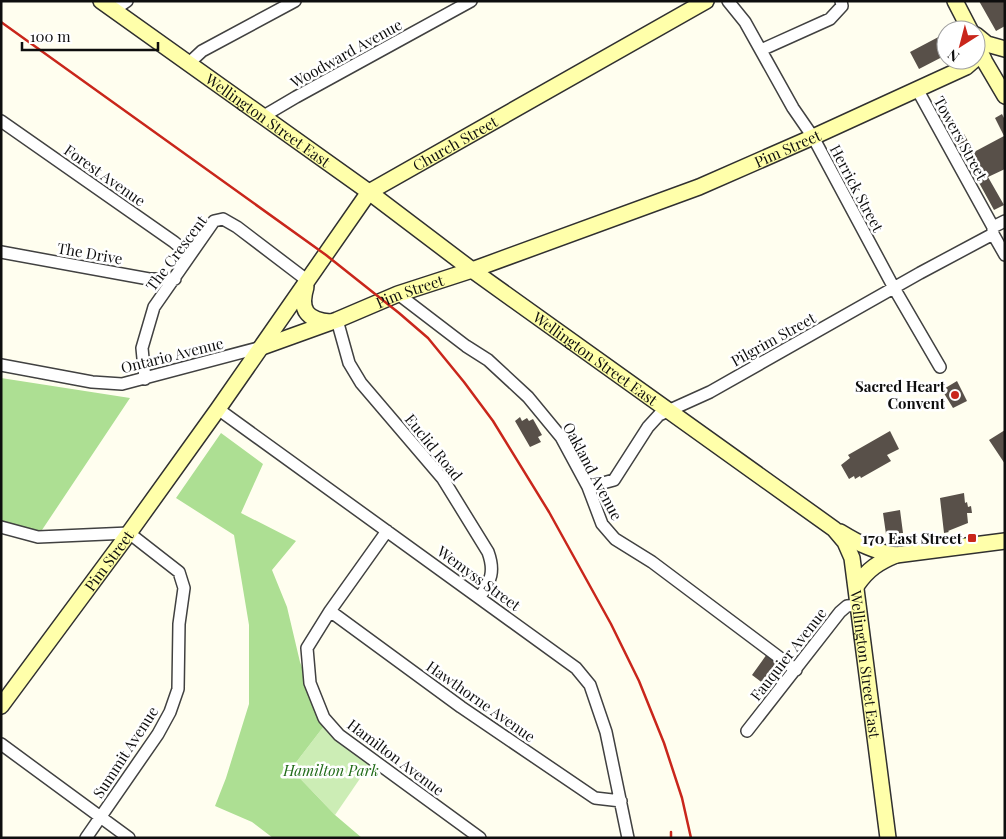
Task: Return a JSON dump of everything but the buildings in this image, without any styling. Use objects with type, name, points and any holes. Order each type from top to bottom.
[{"type":"main road","name":"Wellington Street East","points":[[101,1],[369,192],[472,270],[834,529],[845,542],[852,558],[857,585],[888,838]]},
{"type":"main road","name":"Church Street","points":[[262,347],[369,192],[706,1]]},
{"type":"main road","points":[[955,1],[965,20]]},
{"type":"main road","points":[[986,43],[1005,50]]},
{"type":"main road","points":[[986,59],[1004,87]]},
{"type":"main road","name":"Pim Street","points":[[1,706],[129,533],[262,347],[333,321],[398,294],[472,270],[699,187],[813,138],[957,70]]},
{"type":"main road","points":[[982,70],[1004,87]]},
{"type":"main road","points":[[308,280],[303,297],[304,308],[309,316],[318,321],[333,321]]},
{"type":"main road","points":[[834,529],[864,547],[884,554],[896,555],[1005,541]]},
{"type":"main road","points":[[857,585],[865,573],[873,566],[896,555]]},
{"type":"street","points":[[114,10],[127,1]]},
{"type":"street","points":[[188,64],[202,51],[295,1]]},
{"type":"street","name":"Woodward Avenue","points":[[262,117],[471,1]]},
{"type":"street","name":"Herrick Street","points":[[728,1],[745,22],[793,108],[813,138],[894,288],[940,368]]},
{"type":"street","points":[[761,50],[830,19],[842,6],[841,1]]},
{"type":"street","name":"Towers Street","points":[[917,89],[1005,254]]},
{"type":"street","name":"Forest Avenue","points":[[1,120],[174,242],[189,256]]},
{"type":"street","name":"The Crescent","points":[[144,379],[142,348],[154,307],[214,221],[223,219],[237,227],[308,280]]},
{"type":"street","name":"Pilgrim Street","points":[[588,487],[614,480],[648,427],[660,415],[710,392],[993,231],[1005,221]]},
{"type":"street","name":"The Drive","points":[[1,252],[149,279],[175,279]]},
{"type":"street","name":"Oakland Avenue","points":[[398,294],[466,346],[488,360],[528,397],[561,437],[588,487],[602,524],[615,539],[652,562],[796,670]]},
{"type":"street","name":"Euclid Road","points":[[333,321],[349,363],[361,383],[443,479],[488,552],[492,564],[490,577],[486,589],[480,597]]},
{"type":"street","name":"Ontario Avenue","points":[[1,365],[92,382],[122,384],[262,347]]},
{"type":"street","name":"Wemyss Street","points":[[218,408],[576,668],[590,685],[606,732],[628,838]]},
{"type":"street","points":[[1,527],[38,537],[129,533]]},
{"type":"street","name":"Hamilton Avenue","points":[[387,530],[330,611],[307,648],[310,683],[324,718],[339,735],[480,838]]},
{"type":"street","name":"Summit Avenue","points":[[86,838],[158,734],[170,712],[178,689],[179,624],[184,588],[179,572],[129,533]]},
{"type":"street","name":"Fauquier Avenue","points":[[747,732],[840,612],[847,606],[859,605]]},
{"type":"street","name":"Hawthorne Avenue","points":[[330,611],[461,707],[595,798],[621,801]]},
{"type":"street","points":[[1,744],[129,838]]},
{"type":"green space","points":[[1,378],[130,398],[40,533],[1,523]]},
{"type":"green space","points":[[221,433],[263,464],[241,513],[296,541],[272,570],[287,607],[300,662],[324,726],[291,769],[335,815],[362,838],[273,838],[252,822],[215,806],[226,778],[249,704],[249,625],[234,535],[176,498]]},
{"type":"green space","name":"Hamilton Park","points":[[324,726],[370,764],[335,815],[291,769]]},
{"type":"railway","points":[[1,22],[326,255],[428,338],[493,421],[549,512],[611,624],[639,681],[664,743],[682,798],[691,838]]},
{"type":"railway","points":[[671,832],[671,838]]},
{"type":"place","name":"Sacred Heart Convent","points":[[955,395]]},
{"type":"place","name":"170 East Street","points":[[972,538]]}]
